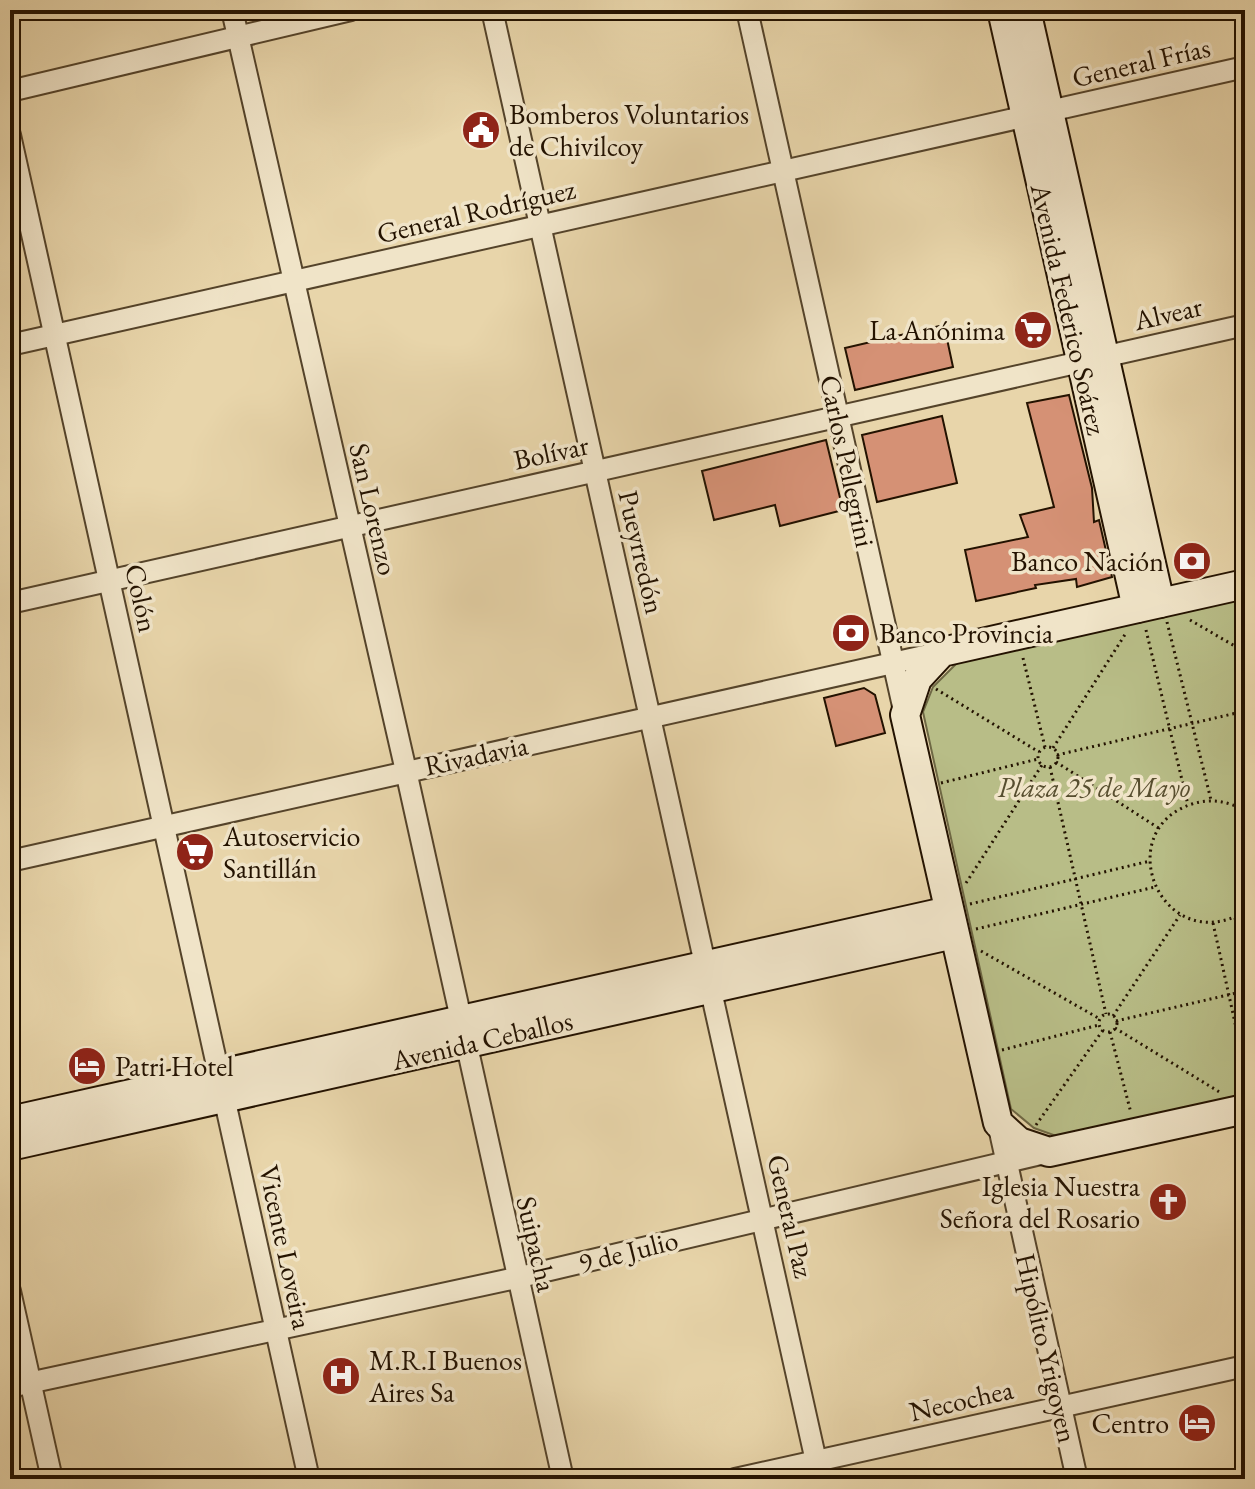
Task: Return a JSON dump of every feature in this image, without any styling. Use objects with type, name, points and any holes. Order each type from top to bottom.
[{"type":"main road","name":"Avenida Federico Soárez","points":[[1002,10],[1037,114],[1155,617]]},
{"type":"main road","name":"Avenida Federico Soárez","points":[[1026,10],[1037,114]]},
{"type":"main road","name":"Rivadavia","points":[[942,652],[1155,617],[1245,584]]},
{"type":"main road","points":[[905,715],[917,679],[942,652]]},
{"type":"main road","name":"Carlos Pellegrini","points":[[905,715],[964,919]]},
{"type":"main road","name":"Avenida Ceballos","points":[[10,1121],[222,1086],[964,919]]},
{"type":"main road","name":"Hipólito Yrigoyen","points":[[964,919],[998,1123]]},
{"type":"main road","name":"Avenida Ceballos","points":[[10,1146],[222,1086]]},
{"type":"main road","name":"9 de Julio","points":[[1048,1141],[1235,1102]]},
{"type":"main road","points":[[998,1123],[1019,1142],[1048,1141]]},
{"type":"street","name":"San Lorenzo","points":[[232,10],[406,771],[462,1033]]},
{"type":"street","points":[[10,91],[351,10]]},
{"type":"street","name":"Pueyrredón","points":[[492,10],[707,977]]},
{"type":"street","name":"Carlos Pellegrini","points":[[747,10],[785,168],[905,715]]},
{"type":"street","name":"General Frías","points":[[1037,114],[1245,67]]},
{"type":"street","name":"General Rodríguez","points":[[10,345],[785,168],[1037,114]]},
{"type":"street","name":"Colón","points":[[10,135],[222,1086]]},
{"type":"street","name":"Alvear","points":[[1093,359],[1245,325]]},
{"type":"street","name":"Bolívar","points":[[10,603],[1093,359]]},
{"type":"street","name":"Rivadavia","points":[[10,861],[942,652]]},
{"type":"street","name":"General Paz","points":[[707,977],[764,1219],[818,1470]]},
{"type":"street","name":"Suipacha","points":[[462,1033],[563,1479]]},
{"type":"street","name":"Vicente Loveira","points":[[222,1086],[309,1479]]},
{"type":"street","name":"Hipólito Yrigoyen","points":[[998,1123],[1077,1479]]},
{"type":"street","name":"9 de Julio","points":[[10,1387],[516,1278],[1006,1164],[1048,1141]]},
{"type":"street","points":[[10,1291],[52,1479]]},
{"type":"street","name":"Necochea","points":[[735,1479],[818,1470],[1060,1406],[1245,1366]]},
{"type":"path","points":[[1199,613],[1183,616],[1245,652]]},
{"type":"path","points":[[1188,805],[1144,625],[1155,617],[1192,724],[1211,800]]},
{"type":"path","points":[[1053,748],[1129,629],[1114,632]]},
{"type":"path","points":[[1022,653],[1045,747]]},
{"type":"path","points":[[931,697],[941,681]]},
{"type":"path","points":[[936,689],[1039,752]]},
{"type":"path","points":[[1057,755],[1245,711]]},
{"type":"path","points":[[1050,767],[1042,765],[1038,759],[1039,752],[1045,747],[1053,748]]},
{"type":"path","points":[[1050,767],[1056,762],[1057,755],[1053,748]]},
{"type":"path","points":[[938,769],[941,783],[1038,759]]},
{"type":"path","points":[[1056,762],[1160,829]]},
{"type":"path","points":[[961,872],[964,886],[1042,765]]},
{"type":"path","points":[[1050,767],[1106,1014]]},
{"type":"path","points":[[1245,809],[1211,800],[1188,805],[1160,829],[1150,861],[1155,887],[1180,915],[1213,923],[1235,918],[1245,912]]},
{"type":"path","points":[[964,919],[1075,878],[1150,861]]},
{"type":"path","points":[[964,919],[1081,904],[1155,887]]},
{"type":"path","points":[[1113,1016],[1180,915]]},
{"type":"path","points":[[1235,918],[1245,961]]},
{"type":"path","points":[[1213,923],[1245,1068]]},
{"type":"path","points":[[981,963],[978,949],[1100,1019]]},
{"type":"path","points":[[1116,1021],[1245,991]]},
{"type":"path","points":[[1106,1014],[1116,1021],[1115,1028],[1110,1032]]},
{"type":"path","points":[[1106,1014],[1099,1025],[1110,1032]]},
{"type":"path","points":[[1001,1050],[1099,1025]]},
{"type":"path","points":[[1115,1028],[1235,1102]]},
{"type":"path","points":[[1048,1141],[1036,1125],[1103,1030]]},
{"type":"path","points":[[1110,1032],[1132,1116]]},
{"type":"green space","name":"Plaza 25 de Mayo","points":[[1245,594],[1245,1094],[1059,1137],[1034,1128],[1011,1109],[923,712],[933,687],[958,662]]},
{"type":"building","points":[[944,325],[953,367],[855,390],[845,348]]},
{"type":"building","points":[[1069,395],[1092,488],[1094,522],[1099,520],[1112,577],[1077,587],[1076,579],[1035,585],[1036,588],[976,601],[965,550],[1028,537],[1020,515],[1054,507],[1027,403]]},
{"type":"building","points":[[942,416],[957,483],[877,502],[862,435]]},
{"type":"building","points":[[826,440],[843,510],[780,526],[775,505],[714,520],[702,471]]},
{"type":"building","points":[[864,688],[875,695],[885,733],[836,746],[824,698]]},
{"type":"place","name":"Bomberos Voluntarios de Chivilcoy","points":[[481,130]]},
{"type":"place","name":"La Anónima","points":[[1033,330]]},
{"type":"place","name":"Banco Nación","points":[[1192,561]]},
{"type":"place","name":"Banco Provincia","points":[[851,633]]},
{"type":"place","name":"Autoservicio Santillán","points":[[195,852]]},
{"type":"place","name":"Patri Hotel","points":[[87,1066]]},
{"type":"place","name":"Iglesia Nuestra Señora del Rosario","points":[[1168,1202]]},
{"type":"place","name":"M.R.I Buenos Aires Sa","points":[[341,1376]]},
{"type":"place","name":"Centro","points":[[1197,1423]]}]
